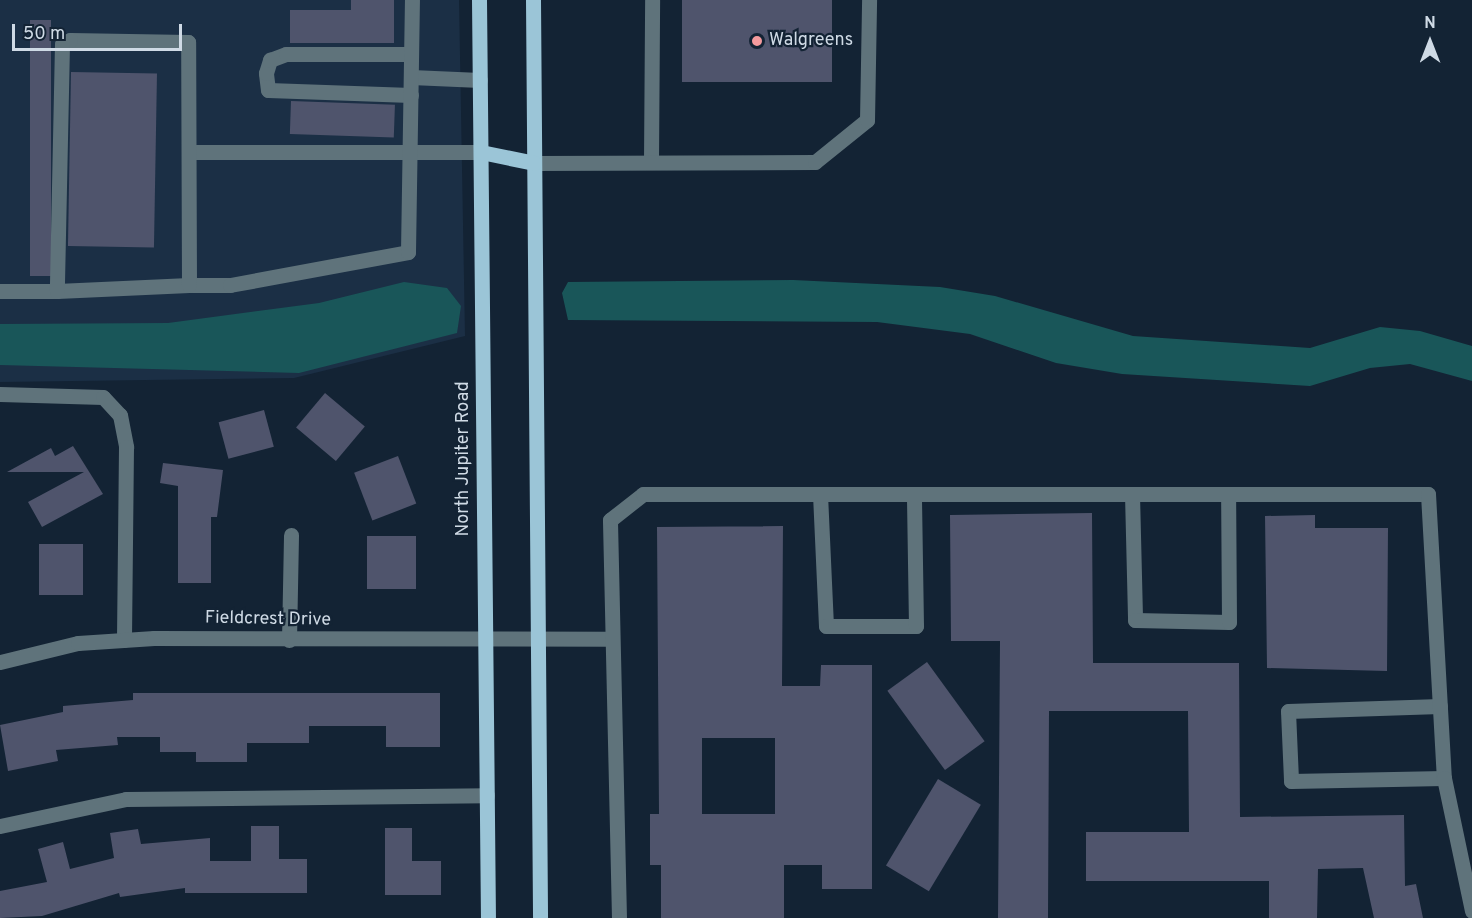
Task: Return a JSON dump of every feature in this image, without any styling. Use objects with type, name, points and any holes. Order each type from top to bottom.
[{"type":"main road","name":"North Jupiter Road","points":[[479,0],[488,918]]},
{"type":"main road","points":[[533,0],[540,918]]},
{"type":"main road","points":[[481,152],[534,163]]},
{"type":"street","points":[[0,291],[230,285],[408,252],[412,0]]},
{"type":"street","points":[[651,162],[652,0]]},
{"type":"street","points":[[534,163],[815,162],[867,120],[869,0]]},
{"type":"street","points":[[57,291],[65,41],[192,45],[189,285]]},
{"type":"street","points":[[411,54],[286,54],[270,60],[266,74],[268,90],[411,95]]},
{"type":"street","points":[[411,77],[480,80]]},
{"type":"street","points":[[191,152],[481,152]]},
{"type":"street","points":[[0,394],[103,397],[120,415],[126,447],[124,640]]},
{"type":"street","points":[[619,918],[610,639],[610,520],[643,494],[1428,494],[1444,778],[1472,911]]},
{"type":"street","points":[[820,494],[826,626],[916,626],[914,494]]},
{"type":"street","points":[[1132,494],[1135,620],[1229,622],[1228,494]]},
{"type":"street","points":[[289,640],[291,535]]},
{"type":"street","name":"Fieldcrest Drive","points":[[0,662],[78,643],[124,640],[538,641],[610,639]]},
{"type":"street","points":[[1440,706],[1288,711],[1291,781],[1444,778]]},
{"type":"street","points":[[0,826],[126,799],[487,795]]},
{"type":"shaded area","points":[[0,0],[459,0],[465,336],[294,378],[0,382]]},
{"type":"shaded area","points":[[793,280],[940,287],[995,296],[1133,336],[1310,348],[1380,327],[1420,331],[1472,346],[1472,381],[1410,364],[1370,368],[1310,386],[1122,374],[1056,363],[970,334],[877,322],[568,320],[562,293],[568,282]]},
{"type":"shaded area","points":[[404,282],[447,288],[461,306],[457,333],[299,373],[0,365],[0,324],[168,323],[319,303]]},
{"type":"building","points":[[351,0],[394,0],[394,43],[290,43],[290,10],[351,10]]},
{"type":"building","name":"Walgreens","points":[[682,0],[832,0],[832,82],[682,82]]},
{"type":"building","points":[[30,20],[51,20],[51,276],[30,276]]},
{"type":"building","points":[[71,72],[157,74],[154,247],[68,246]]},
{"type":"building","points":[[291,101],[395,105],[394,138],[290,134]]},
{"type":"building","points":[[325,393],[365,426],[336,461],[296,427]]},
{"type":"building","points":[[264,410],[274,447],[228,459],[219,422]]},
{"type":"building","points":[[73,446],[103,494],[42,527],[28,502],[84,472],[7,472],[51,448],[55,456]]},
{"type":"building","points":[[398,456],[416,504],[372,520],[354,473]]},
{"type":"building","points":[[163,463],[223,470],[217,517],[211,517],[211,583],[178,583],[178,486],[160,483]]},
{"type":"building","points":[[1092,513],[1093,663],[1239,663],[1240,817],[1404,815],[1405,886],[1416,884],[1423,918],[1374,918],[1363,868],[1318,869],[1317,918],[1269,918],[1269,881],[1086,881],[1086,832],[1189,832],[1188,711],[1049,711],[1048,918],[998,918],[1000,641],[951,641],[950,515]]},
{"type":"building","points":[[1315,515],[1315,528],[1388,528],[1387,671],[1267,668],[1265,516]]},
{"type":"building","points":[[783,526],[782,686],[820,686],[821,665],[872,665],[872,889],[822,889],[822,865],[784,865],[784,918],[661,918],[661,865],[650,865],[650,814],[659,814],[657,527]],"holes":[[[702,738],[775,738],[775,814],[702,814]]]},
{"type":"building","points":[[367,536],[416,536],[416,589],[367,589]]},
{"type":"building","points":[[39,544],[83,544],[83,595],[39,595]]},
{"type":"building","points":[[927,662],[985,741],[945,770],[887,691]]},
{"type":"building","points":[[133,693],[440,693],[440,747],[386,747],[386,726],[309,726],[309,743],[247,743],[247,762],[196,762],[196,752],[160,752],[160,737],[117,737],[118,745],[56,750],[58,761],[8,771],[0,725],[63,712],[63,706],[133,700]]},
{"type":"building","points":[[938,779],[981,805],[929,891],[886,866]]},
{"type":"building","points":[[251,826],[279,826],[279,859],[307,859],[307,893],[185,893],[185,888],[120,897],[119,893],[42,916],[0,918],[0,891],[47,882],[38,849],[63,842],[70,869],[114,858],[110,833],[138,829],[141,844],[210,838],[210,861],[251,861]]},
{"type":"building","points":[[385,828],[412,828],[412,861],[441,861],[441,895],[385,895]]},
{"type":"place","name":"Walgreens","points":[[757,41]]}]
